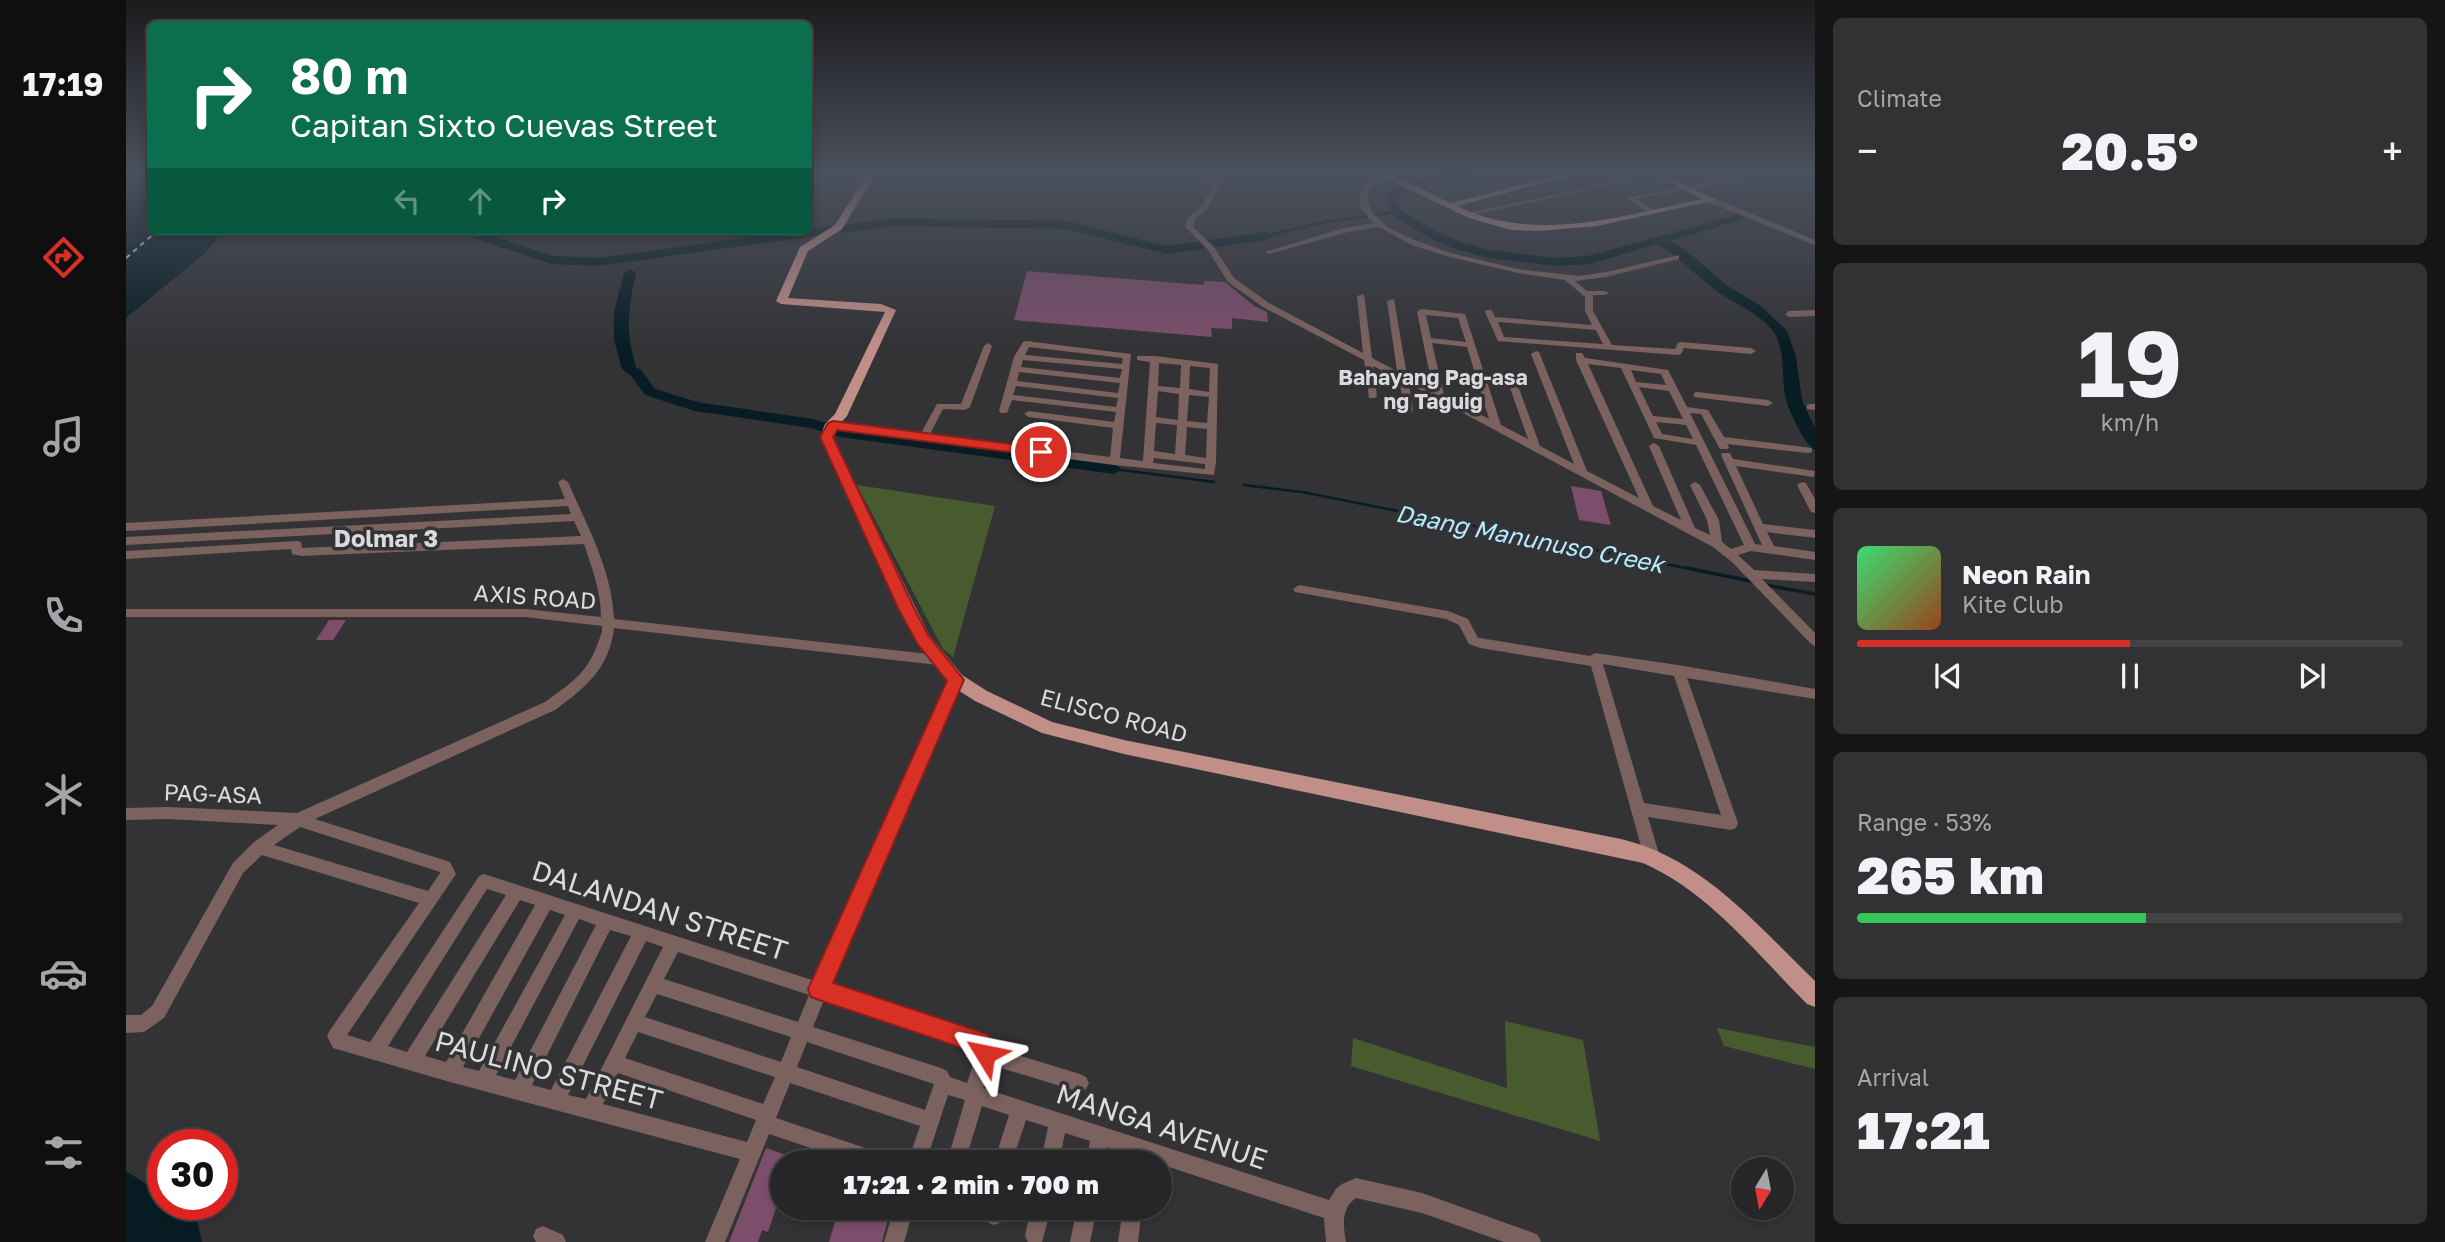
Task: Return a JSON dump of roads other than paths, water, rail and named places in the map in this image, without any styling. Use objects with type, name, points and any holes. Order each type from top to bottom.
[{"type":"main road","points":[[830,428],[841,416],[891,310],[862,305],[785,302],[781,299],[804,249],[834,231]]},
{"type":"main road","name":"ELISCO ROAD","points":[[830,428],[826,437],[906,608],[938,660],[956,680],[981,696],[1048,728],[1124,747],[1586,841],[1652,857],[1685,875],[1715,900],[1815,996]]},
{"type":"street","points":[[1193,231],[1224,272],[1244,290],[1298,324],[1404,376],[1717,544],[1730,553],[1815,641]]},
{"type":"street","points":[[1269,252],[1344,231]]},
{"type":"street","points":[[1394,231],[1429,249],[1472,262],[1567,278],[1584,277],[1676,257]]},
{"type":"street","points":[[1786,231],[1815,243]]},
{"type":"street","points":[[1567,278],[1589,296],[1590,312],[1610,348]]},
{"type":"street","points":[[1586,293],[1605,293]]},
{"type":"street","points":[[1361,296],[1372,396]]},
{"type":"street","points":[[1391,300],[1408,410]]},
{"type":"street","points":[[1439,395],[1421,312],[1462,316],[1496,425]]},
{"type":"street","points":[[1789,314],[1814,313]]},
{"type":"street","points":[[1600,328],[1491,316],[1501,339],[1678,352],[1681,345],[1751,351]]},
{"type":"street","points":[[1427,340],[1471,345]]},
{"type":"street","points":[[1004,411],[1019,357],[1024,346],[1028,344],[1128,356],[1115,462]]},
{"type":"street","points":[[1575,345],[1648,506]]},
{"type":"street","points":[[924,436],[940,406],[965,407],[988,346]]},
{"type":"street","points":[[1536,354],[1582,471]]},
{"type":"street","points":[[1019,357],[1126,368]]},
{"type":"street","points":[[1140,358],[1214,366],[1211,467]]},
{"type":"street","points":[[1149,460],[1155,359]]},
{"type":"street","points":[[1581,360],[1621,363],[1659,437],[1700,443]]},
{"type":"street","points":[[1180,458],[1186,363]]},
{"type":"street","points":[[1625,368],[1664,369],[1751,547]]},
{"type":"street","points":[[1016,369],[1125,381]]},
{"type":"street","points":[[1012,383],[1123,396]]},
{"type":"street","points":[[1633,384],[1672,388]]},
{"type":"street","points":[[1153,388],[1214,395]]},
{"type":"street","points":[[1515,388],[1535,446]]},
{"type":"street","points":[[1746,451],[1725,447],[1719,440],[1695,391],[1768,403]]},
{"type":"street","points":[[1008,397],[1121,410]]},
{"type":"street","points":[[1683,409],[1705,412]]},
{"type":"street","points":[[1029,415],[1119,426]]},
{"type":"street","points":[[1151,419],[1212,426]]},
{"type":"street","points":[[1650,419],[1690,422]]},
{"type":"street","points":[[830,428],[924,436],[1115,462],[1180,458],[1211,467]]},
{"type":"street","points":[[1719,440],[1808,450]]},
{"type":"street","points":[[1654,446],[1690,528]]},
{"type":"street","points":[[1770,550],[1728,459],[1814,474]]},
{"type":"street","points":[[1149,460],[1211,467]]},
{"type":"street","points":[[126,1024],[144,1023],[158,1012],[238,867],[259,847],[298,820],[565,697],[580,685],[598,662],[610,622],[605,594],[588,540],[563,482]]},
{"type":"street","points":[[1695,485],[1713,520],[1717,544]]},
{"type":"street","points":[[1802,485],[1815,509]]},
{"type":"street","points":[[126,527],[571,502]]},
{"type":"street","points":[[315,517],[296,551],[588,540]]},
{"type":"street","points":[[126,541],[577,517]]},
{"type":"street","points":[[1760,527],[1815,534]]},
{"type":"street","points":[[126,555],[297,545]]},
{"type":"street","points":[[1730,553],[1751,547],[1815,556]]},
{"type":"street","points":[[1757,580],[1815,578]]},
{"type":"street","points":[[1299,589],[1447,615],[1464,622],[1474,641],[1480,643],[1678,670],[1815,694]]},
{"type":"street","name":"AXIS ROAD","points":[[126,613],[525,613],[938,660]]},
{"type":"street","points":[[1596,659],[1652,857]]},
{"type":"street","points":[[1640,809],[1731,823],[1678,670]]},
{"type":"street","points":[[715,1242],[819,989],[956,680]]},
{"type":"street","name":"PAG-ASA","points":[[126,814],[168,813],[298,820]]},
{"type":"street","points":[[259,847],[432,899],[448,874],[445,867],[298,820]]},
{"type":"street","name":"DALANDAN STREET","points":[[374,1052],[484,881],[819,989]]},
{"type":"street","points":[[411,1062],[517,891]]},
{"type":"street","name":"PAULINO STREET","points":[[432,899],[336,1036],[343,1044],[752,1153]]},
{"type":"street","points":[[450,1073],[546,901]]},
{"type":"street","points":[[483,1081],[576,911]]},
{"type":"street","points":[[519,1091],[607,920]]},
{"type":"street","points":[[556,1100],[642,932]]},
{"type":"street","points":[[590,1110],[674,942]]},
{"type":"street","points":[[653,984],[775,1022],[801,1034]]},
{"type":"street","points":[[819,989],[979,1042],[984,1046],[985,1054],[959,1150]]},
{"type":"street","points":[[634,1022],[932,1121]]},
{"type":"street","name":"MANGA AVENUE","points":[[801,1034],[941,1077],[943,1084],[1100,1137],[1128,1150]]},
{"type":"street","points":[[985,1054],[1080,1083]]},
{"type":"street","points":[[613,1063],[848,1150]]},
{"type":"street","points":[[921,1150],[943,1084]]},
{"type":"street","points":[[1007,1150],[1020,1109]]},
{"type":"street","points":[[1052,1150],[1058,1123]]},
{"type":"street","points":[[1097,1150],[1100,1137]]},
{"type":"street","name":"MANGA AVENUE","points":[[1172,1165],[1335,1212]]},
{"type":"street","points":[[1336,1242],[1335,1212],[1338,1199],[1346,1190],[1369,1190],[1422,1203],[1531,1242]]},
{"type":"street","points":[[894,1242],[900,1220]]},
{"type":"street","points":[[1035,1236],[1038,1220]]},
{"type":"street","points":[[1080,1242],[1085,1220]]},
{"type":"street","points":[[1128,1242],[1131,1220]]},
{"type":"water","points":[[126,231],[147,231],[147,235],[221,235],[204,254],[126,318]]},
{"type":"water","points":[[126,1171],[147,1185],[147,1220],[197,1220],[202,1242],[126,1242]]},
{"type":"waterway","points":[[812,233],[825,231]]},
{"type":"waterway","points":[[1091,231],[1167,250],[1266,236]]},
{"type":"waterway","points":[[1266,236],[1287,231]]},
{"type":"waterway","points":[[1427,231],[1460,246],[1488,254],[1555,262],[1590,260],[1659,240]]},
{"type":"waterway","points":[[1659,240],[1691,231]]},
{"type":"waterway","points":[[475,235],[552,260],[598,262],[795,235]]},
{"type":"waterway","points":[[1659,240],[1680,252],[1724,290],[1756,309],[1782,334],[1789,357],[1794,400],[1815,445]]},
{"type":"waterway","name":"Daang Manunuso Creek","points":[[621,312],[630,273]]},
{"type":"waterway","name":"Daang Manunuso Creek","points":[[621,317],[621,340],[629,369],[637,374],[650,392],[695,406],[813,424],[840,432],[1114,469]]},
{"type":"waterway","name":"Daang Manunuso Creek","points":[[1114,469],[1214,482]]},
{"type":"waterway","name":"Daang Manunuso Creek","points":[[1244,485],[1302,492],[1696,570]]},
{"type":"waterway","name":"Daang Manunuso Creek","points":[[1687,568],[1755,582]]},
{"type":"waterway","name":"Daang Manunuso Creek","points":[[1765,585],[1815,594]]},
{"type":"district","name":"Bahayang Pag-asa ng Taguig","points":[[1433,389]]},
{"type":"district","name":"Dolmar 3","points":[[386,537]]}]
